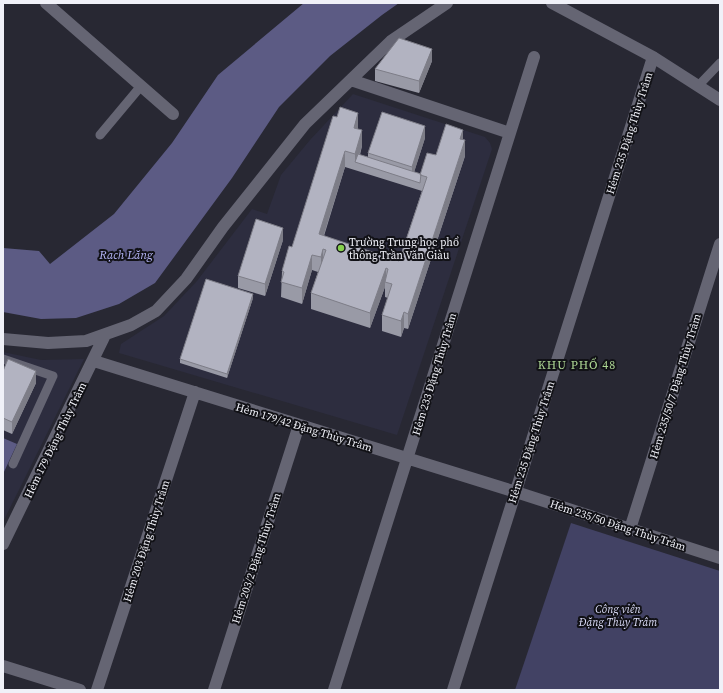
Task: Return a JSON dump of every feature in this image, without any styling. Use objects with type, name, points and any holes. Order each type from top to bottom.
[{"type":"street","points":[[46,3],[173,114]]},
{"type":"street","points":[[3,339],[48,343],[86,341],[105,335],[156,312],[186,279],[223,227],[305,124],[391,41],[447,3]]},
{"type":"street","points":[[552,3],[653,57],[720,100]]},
{"type":"street","name":"Hẻm 233 Đặng Thùy Trâm","points":[[334,690],[534,57]]},
{"type":"street","name":"Hẻm 235 Đặng Thùy Trâm","points":[[453,690],[653,57]]},
{"type":"street","points":[[351,80],[510,133]]},
{"type":"street","name":"Hẻm 235/50/7 Đặng Thùy Trâm","points":[[630,529],[720,244]]},
{"type":"street","name":"Hẻm 179 Đặng Thùy Trâm","points":[[3,544],[94,361],[105,335]]},
{"type":"street","name":"Hẻm 179/42 Đặng Thùy Trâm","points":[[94,361],[516,492]]},
{"type":"street","name":"Hẻm 203 Đặng Thùy Trâm","points":[[97,690],[195,392]]},
{"type":"street","name":"Hẻm 203/2 Đặng Thùy Trâm","points":[[214,690],[299,425]]},
{"type":"street","name":"Hẻm 235/50 Đặng Thùy Trâm","points":[[516,492],[720,558]]},
{"type":"street","points":[[3,666],[80,690]]},
{"type":"lane","points":[[698,86],[720,63]]},
{"type":"lane","points":[[100,135],[141,86]]},
{"type":"lane","points":[[3,358],[53,376],[13,464]]},
{"type":"shaded area","name":"Trường Trung học phổ thông Trần Văn Giàu","points":[[353,94],[485,137],[490,143],[492,149],[397,435],[119,353],[121,344],[164,316],[197,281],[252,209],[267,214],[281,175],[310,140]]},
{"type":"shaded area","points":[[3,352],[41,360],[84,359],[3,522]]},
{"type":"green space","name":"Công viên Đặng Thùy Trâm","points":[[571,523],[720,571],[720,690],[515,690]]},
{"type":"water","name":"Rạch Lăng","points":[[304,3],[399,3],[330,56],[279,107],[232,178],[155,283],[119,304],[76,318],[41,319],[3,312],[3,248],[39,251],[50,264],[114,214],[172,143],[218,75]]},
{"type":"water","points":[[3,438],[17,444],[3,474]]},
{"type":"building","points":[[399,38],[432,49],[419,81],[375,69]]},
{"type":"building","points":[[340,107],[358,113],[354,128],[362,130],[355,154],[345,151],[319,234],[399,261],[427,177],[420,175],[427,153],[436,155],[446,124],[463,130],[460,139],[465,140],[408,314],[404,312],[401,321],[382,315],[392,284],[385,282],[388,269],[386,268],[370,313],[311,293],[326,250],[323,249],[321,257],[312,255],[302,288],[281,282],[284,272],[282,271],[289,246],[292,247],[333,116],[337,117]]},
{"type":"building","points":[[382,112],[425,126],[412,167],[368,153]]},
{"type":"building","points":[[358,154],[421,174],[420,183],[355,162]]},
{"type":"building","points":[[256,219],[283,228],[265,284],[238,276]]},
{"type":"building","points":[[206,279],[253,294],[227,374],[180,359]]},
{"type":"building","points":[[8,359],[36,371],[12,422],[3,418],[3,371]]},
{"type":"place","name":"Trường Trung học phổ thông Trần Văn Giàu","points":[[341,248]]},
{"type":"district","name":"KHU PHỐ 48","points":[[577,365]]}]
